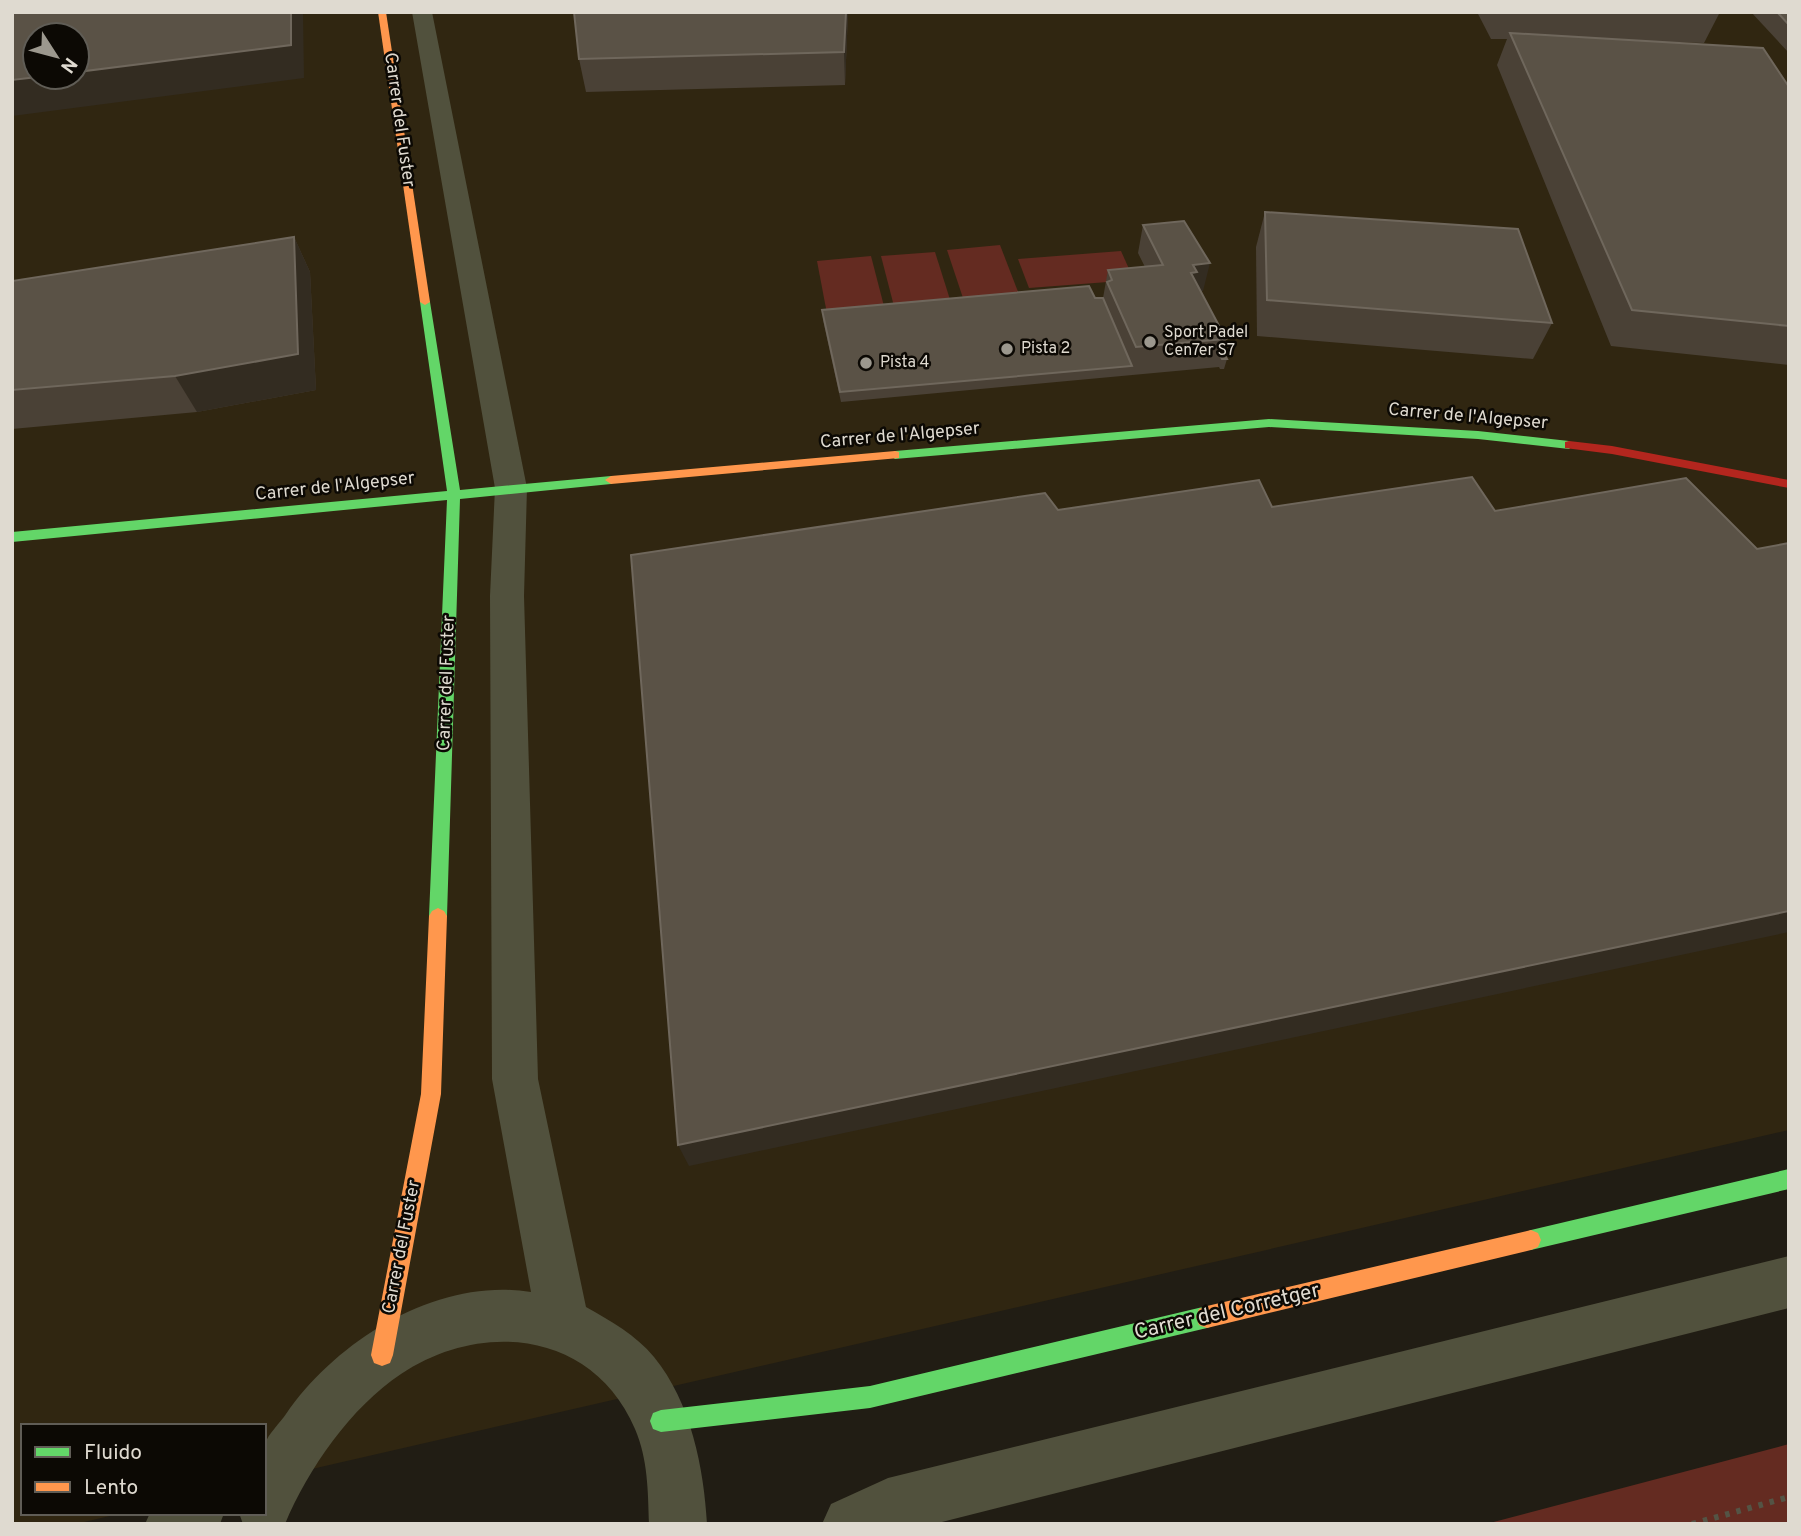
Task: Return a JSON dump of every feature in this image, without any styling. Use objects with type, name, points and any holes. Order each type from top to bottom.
[{"type":"street","name":"Carrer del Fuster","points":[[383,12],[454,493],[431,1094],[383,1355]]},
{"type":"street","points":[[422,12],[511,488],[507,596],[515,1079],[563,1323]]},
{"type":"street","name":"Carrer de l'Algepser","points":[[12,537],[291,512],[454,493],[1269,423],[1505,438],[1612,450],[1789,484]]},
{"type":"street","name":"Carrer del Corretger","points":[[661,1421],[870,1397],[1789,1179]]},
{"type":"street","points":[[851,1524],[888,1507],[1789,1282]]},
{"type":"street","points":[[266,1498],[324,1406],[383,1355],[444,1324],[506,1314],[563,1323],[602,1345],[636,1377],[661,1421],[676,1477],[678,1524]]},
{"type":"street","points":[[174,1524],[192,1515]]},
{"type":"path","points":[[1692,1524],[1789,1497]]},
{"type":"shaded area","points":[[12,12],[1789,12],[1789,1130],[266,1480],[266,1424],[21,1424],[21,1515],[114,1515],[76,1524],[12,1524]]},
{"type":"shaded area","points":[[1000,245],[1022,302],[966,307],[947,250]]},
{"type":"shaded area","points":[[1121,251],[1134,280],[1029,288],[1018,259]]},
{"type":"shaded area","points":[[935,252],[953,309],[896,314],[881,256]]},
{"type":"shaded area","points":[[871,256],[886,314],[828,319],[817,261]]},
{"type":"shaded area","points":[[1789,1444],[1789,1524],[1486,1524]]},
{"type":"building","points":[[12,12],[291,12],[291,45],[91,70],[91,21],[21,21],[21,79],[12,80]]},
{"type":"building","points":[[574,12],[846,12],[844,52],[579,59]]},
{"type":"building","points":[[1777,12],[1789,12],[1789,25]]},
{"type":"building","points":[[1510,33],[1763,48],[1789,87],[1789,326],[1632,310]]},
{"type":"building","points":[[1265,212],[1518,229],[1552,323],[1267,300]]},
{"type":"building","points":[[1184,221],[1210,263],[1193,265],[1197,272],[1191,273],[1226,339],[1136,347],[1107,282],[1112,280],[1108,270],[1163,265],[1143,225]]},
{"type":"building","points":[[294,237],[298,354],[175,376],[12,390],[12,281]]},
{"type":"building","points":[[1089,286],[1095,298],[1103,298],[1132,366],[840,392],[822,310]]},
{"type":"building","points":[[1472,477],[1495,511],[1686,478],[1757,549],[1789,543],[1789,911],[678,1145],[631,555],[1045,493],[1058,510],[1259,480],[1272,507]]},
{"type":"traffic: fast","points":[[425,302],[454,493],[438,916]]},
{"type":"traffic: fast","points":[[895,455],[1269,423],[1478,435],[1569,445]]},
{"type":"traffic: fast","points":[[12,537],[611,480]]},
{"type":"traffic: fast","points":[[1531,1240],[1789,1179]]},
{"type":"traffic: fast","points":[[661,1421],[870,1397],[1207,1317]]},
{"type":"traffic: slow","points":[[382,12],[425,302]]},
{"type":"traffic: slow","points":[[611,480],[895,455]]},
{"type":"traffic: slow","points":[[382,1355],[431,1094],[438,916]]},
{"type":"traffic: slow","points":[[1207,1317],[1531,1240]]},
{"type":"traffic: jam","points":[[1569,445],[1612,450],[1789,484]]},
{"type":"place","name":"Sport Padel Cen7er S7","points":[[1150,342]]},
{"type":"place","name":"Pista 2","points":[[1007,349]]},
{"type":"place","name":"Pista 4","points":[[866,363]]}]
